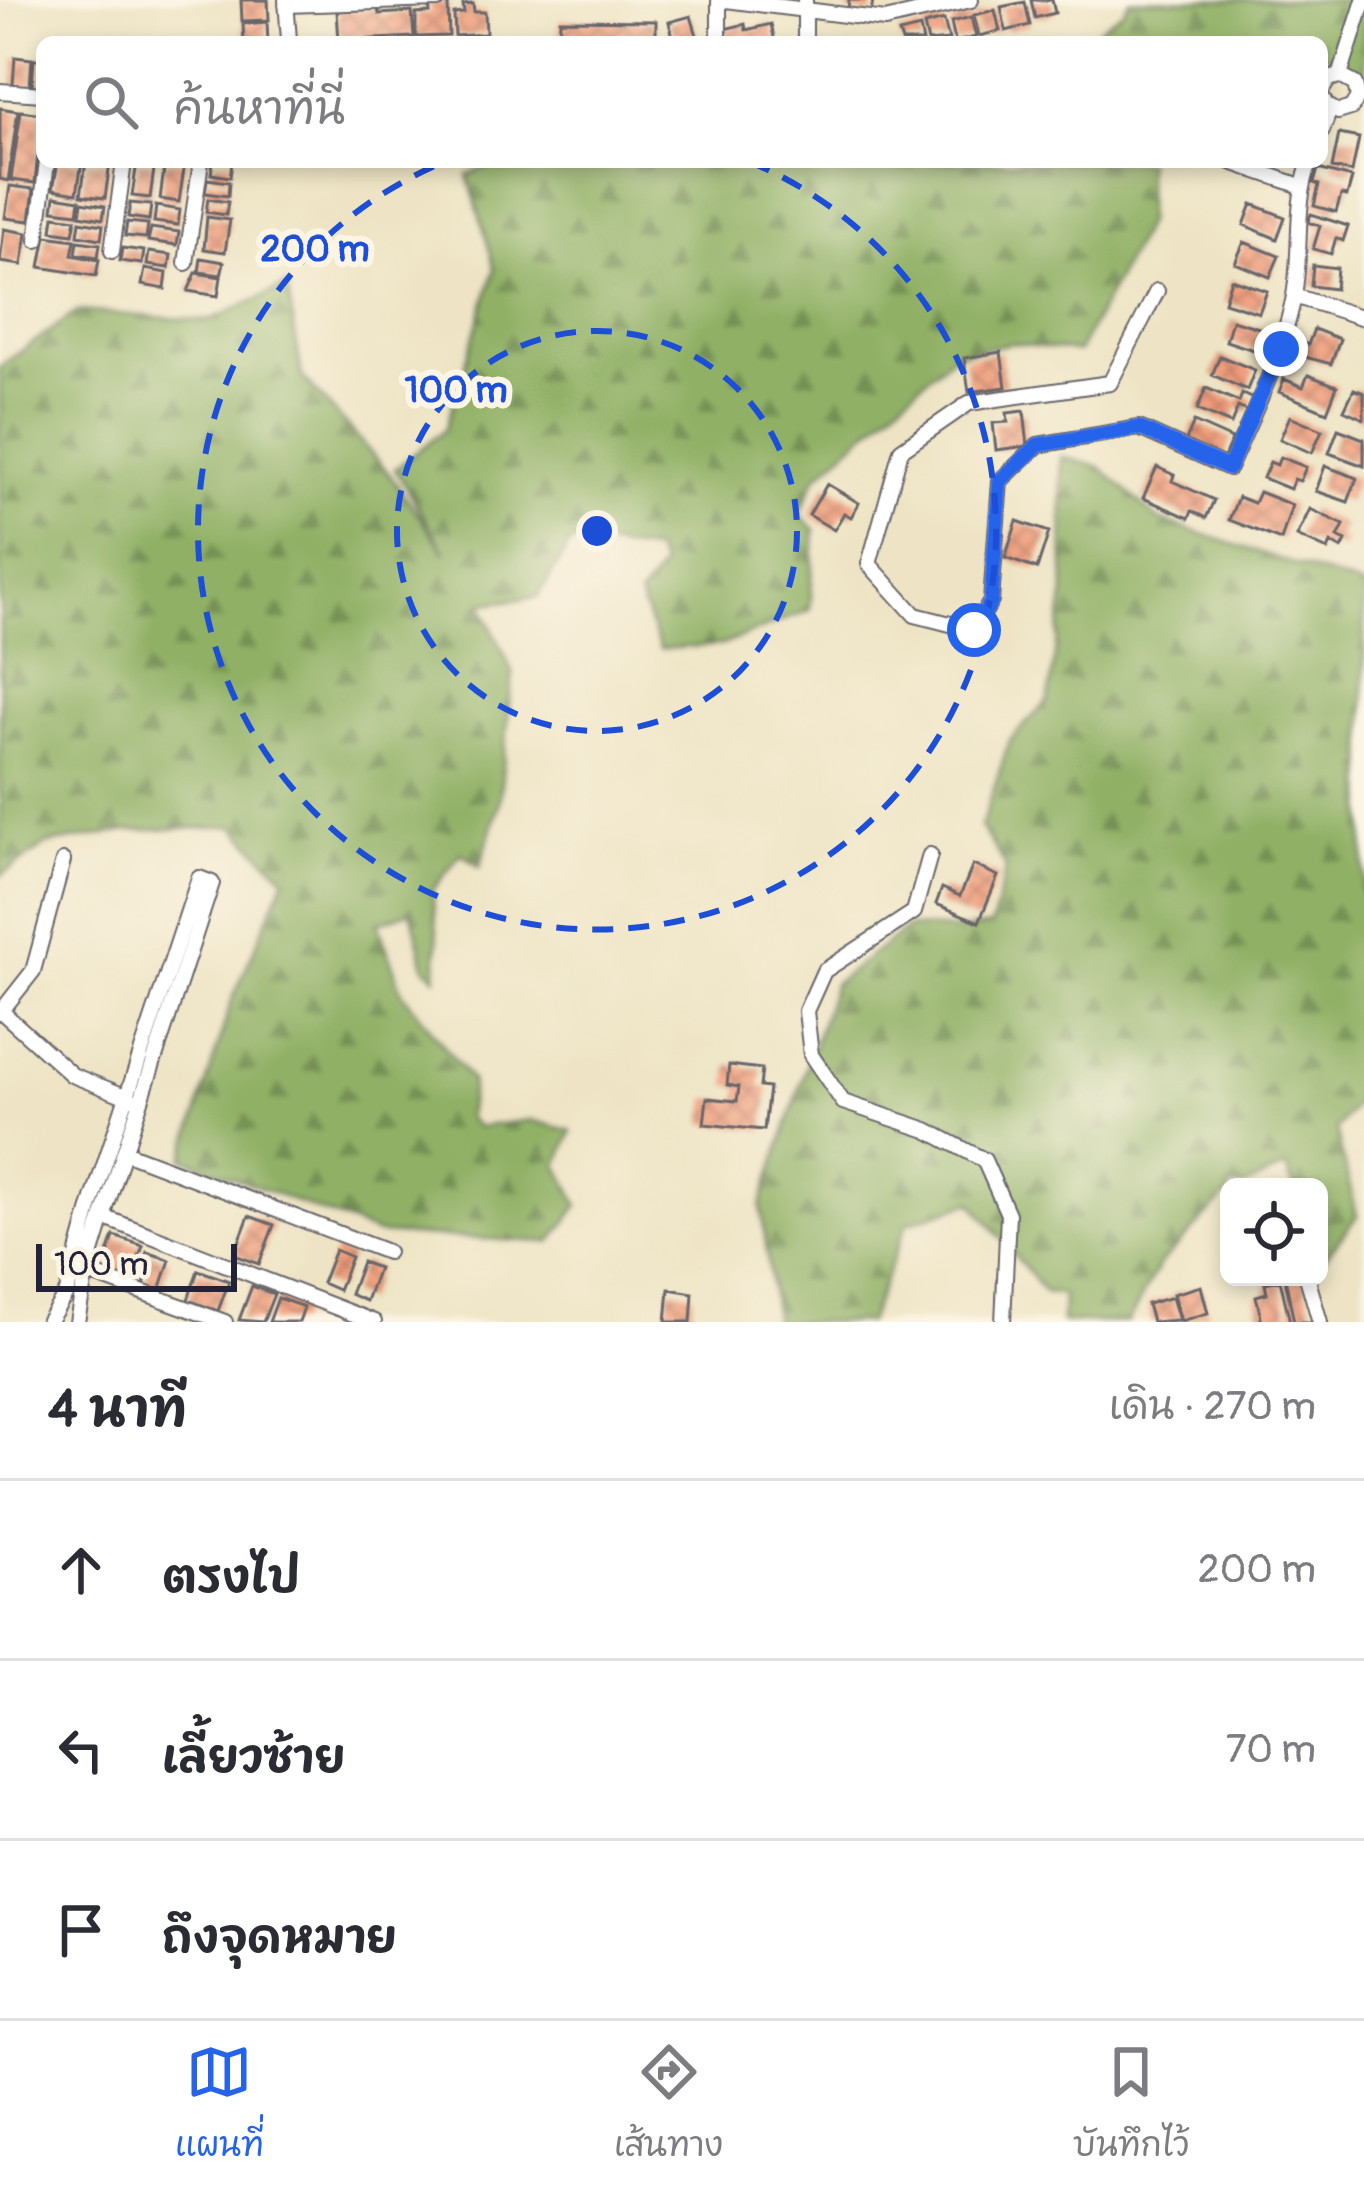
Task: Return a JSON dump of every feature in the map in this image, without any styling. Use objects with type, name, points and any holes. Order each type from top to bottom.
[{"type":"street","points":[[289,36],[286,3],[438,0]]},
{"type":"street","points":[[719,36],[722,0],[804,6],[885,20],[963,1]]},
{"type":"street","points":[[1340,76],[1364,0]]},
{"type":"street","points":[[804,6],[805,36]]},
{"type":"street","points":[[1328,84],[1329,79],[1340,76],[1355,84],[1361,96],[1346,111],[1328,101]]},
{"type":"street","points":[[0,91],[36,94]]},
{"type":"street","points":[[38,240],[46,168]]},
{"type":"street","points":[[112,251],[123,168]]},
{"type":"street","points":[[186,262],[200,168]]},
{"type":"street","points":[[1248,168],[1301,186]]},
{"type":"street","points":[[1157,291],[1110,383],[969,403],[901,450],[869,564],[915,615],[974,630],[991,602],[1000,481],[1038,445],[1139,428],[1229,468],[1281,349],[1294,296],[1301,186],[1308,168]]},
{"type":"street","points":[[1294,296],[1364,318]]},
{"type":"street","points":[[930,855],[914,912],[824,971],[806,1011],[811,1055],[843,1102],[927,1130],[983,1160],[1008,1214],[1003,1322]]},
{"type":"street","points":[[63,861],[33,971],[1,1012],[72,1075],[134,1100]]},
{"type":"street","points":[[48,1322],[67,1292],[134,1100],[212,883],[199,878],[134,1100],[124,1152],[86,1272],[77,1322]]},
{"type":"street","points":[[124,1152],[387,1252]]},
{"type":"street","points":[[103,1217],[374,1322]]},
{"type":"street","points":[[86,1272],[225,1322]]},
{"type":"street","points":[[1310,1286],[1320,1322]]},
{"type":"green space","points":[[1130,0],[1364,0],[1364,73],[1328,58],[1328,36],[1090,36]]},
{"type":"green space","points":[[485,168],[1146,168],[1146,223],[1078,352],[1012,343],[954,354],[816,477],[800,515],[815,529],[810,610],[722,645],[660,649],[639,596],[662,567],[654,551],[571,542],[538,597],[481,604],[513,673],[499,804],[480,867],[461,853],[432,891],[438,940],[436,977],[425,967],[411,911],[378,923],[402,992],[472,1082],[467,1117],[477,1127],[531,1120],[572,1131],[558,1165],[579,1205],[551,1242],[378,1234],[184,1158],[231,1003],[285,878],[234,826],[127,831],[48,844],[0,876],[0,366],[78,311],[208,321],[287,286],[302,376],[387,471],[446,553],[395,469],[445,429],[495,269],[468,175]]},
{"type":"green space","points":[[1061,457],[1100,467],[1159,520],[1364,587],[1364,1091],[1336,1130],[1357,1216],[1328,1253],[1328,1178],[1290,1178],[1286,1167],[1262,1178],[1220,1178],[1220,1202],[1159,1265],[1128,1322],[1062,1322],[1063,1295],[1045,1293],[972,1202],[907,1223],[868,1322],[775,1322],[761,1205],[834,984],[908,927],[963,930],[991,926],[1006,867],[981,827],[1010,740],[1048,701],[1065,592]]},
{"type":"building","points":[[241,0],[268,0],[269,20],[242,21]]},
{"type":"building","points":[[849,0],[873,0],[871,14],[848,10]]},
{"type":"building","points":[[1031,0],[1052,0],[1055,13],[1035,18]]},
{"type":"building","points":[[1025,2],[1030,25],[1006,31],[1001,7]]},
{"type":"building","points":[[429,3],[448,3],[449,36],[416,36],[416,14],[430,13]]},
{"type":"building","points":[[473,4],[474,12],[485,12],[486,34],[455,36],[454,14],[464,13],[463,5]]},
{"type":"building","points":[[995,10],[1000,31],[979,36],[974,15]]},
{"type":"building","points":[[337,11],[412,12],[414,36],[339,36]]},
{"type":"building","points":[[691,16],[697,36],[672,36],[669,22]]},
{"type":"building","points":[[971,17],[976,36],[954,36],[951,22]]},
{"type":"building","points":[[560,20],[656,21],[656,36],[559,36]]},
{"type":"building","points":[[944,20],[948,36],[927,36],[924,25]]},
{"type":"building","points":[[267,22],[268,36],[244,36],[243,24]]},
{"type":"building","points":[[771,24],[774,36],[726,36],[724,29]]},
{"type":"building","points":[[920,28],[922,36],[900,36]]},
{"type":"building","points":[[15,57],[32,59],[30,86],[13,85]]},
{"type":"building","points":[[0,108],[18,111],[8,181],[0,179]]},
{"type":"building","points":[[21,111],[36,113],[35,183],[11,180]]},
{"type":"building","points":[[1339,134],[1359,138],[1352,172],[1332,168]]},
{"type":"building","points":[[57,168],[81,168],[77,193],[53,189]]},
{"type":"building","points":[[85,168],[109,168],[105,198],[81,195]]},
{"type":"building","points":[[136,168],[154,168],[150,198],[132,196]]},
{"type":"building","points":[[164,168],[184,168],[179,202],[160,199]]},
{"type":"building","points":[[212,168],[231,168],[230,177],[211,174]]},
{"type":"building","points":[[1318,169],[1352,178],[1336,212],[1314,206]]},
{"type":"building","points":[[207,179],[229,182],[228,196],[205,193]]},
{"type":"building","points":[[10,186],[34,189],[30,221],[5,218]]},
{"type":"building","points":[[55,196],[80,200],[78,213],[53,210]]},
{"type":"building","points":[[208,199],[228,202],[226,215],[206,212]]},
{"type":"building","points":[[82,202],[105,206],[103,219],[80,215]]},
{"type":"building","points":[[130,203],[151,205],[149,220],[128,217]]},
{"type":"building","points":[[1252,204],[1285,217],[1277,239],[1244,225]]},
{"type":"building","points":[[156,206],[180,210],[178,225],[154,222]]},
{"type":"building","points":[[1311,214],[1348,226],[1343,241],[1336,238],[1331,254],[1313,249],[1320,226],[1308,222]]},
{"type":"building","points":[[54,216],[76,219],[73,234],[52,231]]},
{"type":"building","points":[[207,217],[230,220],[225,252],[204,249]]},
{"type":"building","points":[[80,221],[103,225],[101,239],[78,235]]},
{"type":"building","points":[[127,222],[148,224],[146,238],[125,236]]},
{"type":"building","points":[[151,228],[179,232],[177,245],[148,241]]},
{"type":"building","points":[[4,229],[27,233],[22,265],[0,262]]},
{"type":"building","points":[[46,236],[75,240],[72,255],[99,260],[96,276],[40,267]]},
{"type":"building","points":[[78,241],[100,244],[98,257],[76,254]]},
{"type":"building","points":[[1244,242],[1279,256],[1270,277],[1235,263]]},
{"type":"building","points":[[122,248],[144,251],[142,264],[120,261]]},
{"type":"building","points":[[149,252],[171,255],[169,268],[147,265]]},
{"type":"building","points":[[201,258],[224,262],[221,275],[199,272]]},
{"type":"building","points":[[1313,265],[1337,268],[1335,289],[1311,286]]},
{"type":"building","points":[[145,269],[167,273],[165,289],[142,285]]},
{"type":"building","points":[[196,273],[221,277],[218,296],[188,291]]},
{"type":"building","points":[[1231,279],[1267,291],[1259,313],[1224,302]]},
{"type":"building","points":[[1232,320],[1266,330],[1260,352],[1226,341]]},
{"type":"building","points":[[1314,329],[1340,339],[1331,364],[1294,354],[1299,341],[1308,345]]},
{"type":"building","points":[[1001,352],[1006,387],[969,392],[964,358]]},
{"type":"building","points":[[1220,356],[1255,370],[1247,390],[1212,375]]},
{"type":"building","points":[[1308,375],[1337,386],[1327,412],[1279,392],[1284,379],[1303,387]]},
{"type":"building","points":[[1206,388],[1239,402],[1242,394],[1253,399],[1248,412],[1238,407],[1231,424],[1197,410]]},
{"type":"building","points":[[1354,389],[1364,393],[1364,419],[1344,410]]},
{"type":"building","points":[[1024,411],[1028,446],[996,450],[993,423],[1008,422],[1007,413]]},
{"type":"building","points":[[1290,416],[1322,430],[1312,453],[1280,439]]},
{"type":"building","points":[[1194,422],[1232,439],[1222,462],[1184,445]]},
{"type":"building","points":[[1338,429],[1364,439],[1364,466],[1329,453]]},
{"type":"building","points":[[1280,457],[1306,467],[1290,489],[1263,478],[1270,462],[1277,465]]},
{"type":"building","points":[[1325,466],[1357,478],[1348,502],[1316,491]]},
{"type":"building","points":[[1157,467],[1174,475],[1172,481],[1214,500],[1206,518],[1192,511],[1189,518],[1143,498]]},
{"type":"building","points":[[827,484],[859,503],[851,517],[844,513],[834,530],[809,515]]},
{"type":"building","points":[[1259,492],[1292,505],[1281,540],[1229,520],[1238,497],[1254,503]]},
{"type":"building","points":[[1310,509],[1344,525],[1338,537],[1346,541],[1342,549],[1331,543],[1328,550],[1297,536]]},
{"type":"building","points":[[1017,521],[1049,532],[1037,569],[1005,558]]},
{"type":"building","points":[[973,865],[998,876],[979,922],[936,904],[942,888],[960,896]]},
{"type":"building","points":[[729,1065],[762,1069],[760,1087],[769,1088],[764,1130],[704,1124],[707,1098],[737,1101],[739,1087],[727,1085]]},
{"type":"building","points":[[249,1216],[274,1225],[259,1264],[234,1255]]},
{"type":"building","points":[[114,1236],[143,1246],[130,1282],[112,1276],[116,1264],[106,1260]]},
{"type":"building","points":[[335,1250],[351,1257],[338,1290],[322,1283]]},
{"type":"building","points":[[147,1252],[170,1260],[159,1293],[143,1288],[148,1272],[141,1270]]},
{"type":"building","points":[[362,1262],[378,1268],[366,1301],[350,1294]]},
{"type":"building","points":[[198,1270],[229,1281],[218,1311],[188,1300]]},
{"type":"building","points":[[252,1286],[274,1294],[263,1322],[239,1320]]},
{"type":"building","points":[[1201,1286],[1208,1313],[1181,1321],[1173,1294]]},
{"type":"building","points":[[1266,1286],[1281,1286],[1290,1322],[1262,1322],[1256,1296],[1267,1293]]},
{"type":"building","points":[[1287,1286],[1306,1286],[1314,1322],[1294,1322]]},
{"type":"building","points":[[669,1289],[693,1293],[691,1322],[666,1322]]},
{"type":"building","points":[[1172,1297],[1179,1320],[1152,1322],[1147,1304]]},
{"type":"building","points":[[278,1298],[304,1307],[299,1322],[269,1322]]},
{"type":"route","points":[[974,630],[991,602],[1000,481],[1038,445],[1139,428],[1229,468],[1281,349]]}]
